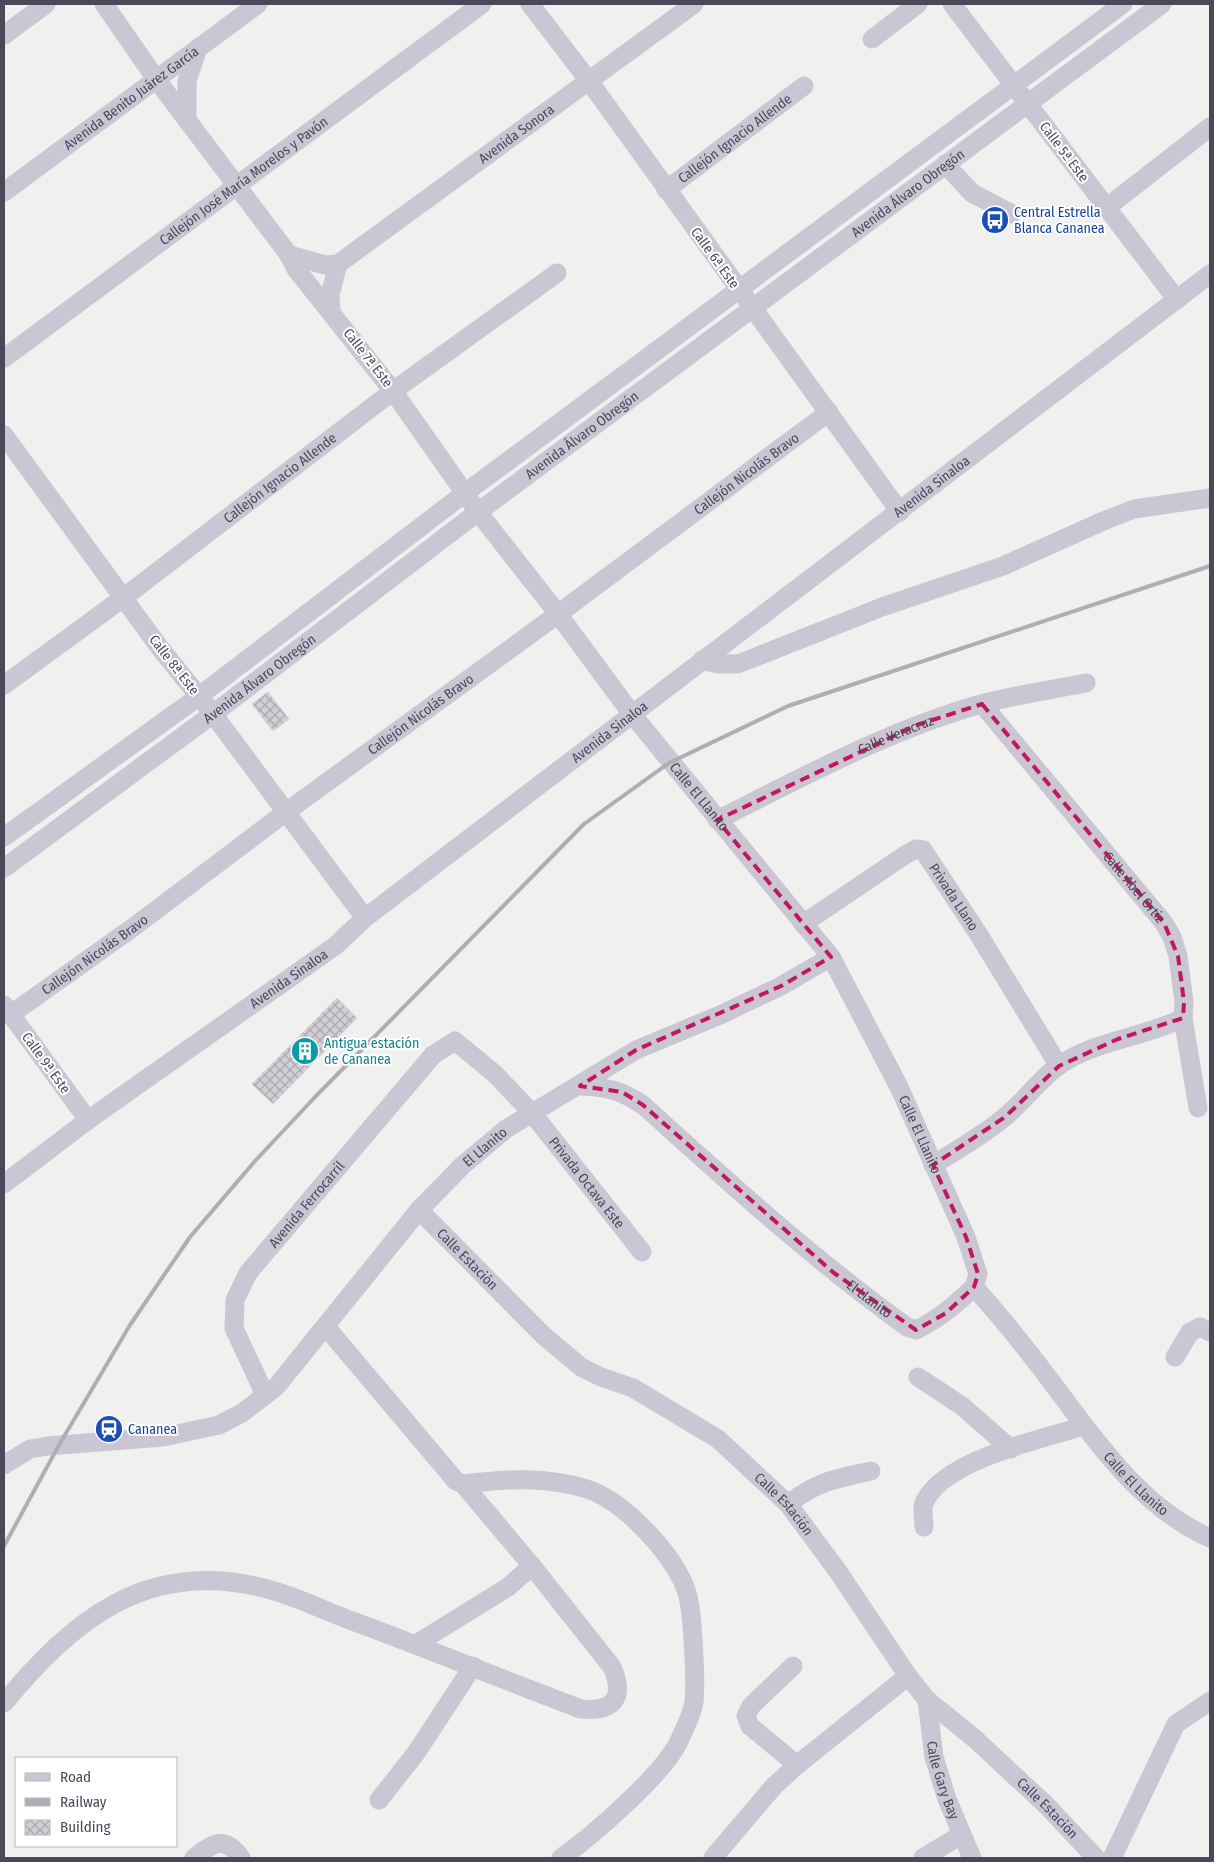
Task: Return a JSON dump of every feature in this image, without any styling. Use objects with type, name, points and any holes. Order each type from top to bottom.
[{"type":"street","points":[[4,35],[46,4]]},
{"type":"street","name":"Calle 7ª Este","points":[[104,4],[156,79],[289,255],[296,269],[393,391],[478,512],[558,614],[631,713]]},
{"type":"street","name":"Avenida Benito Juárez García","points":[[4,192],[258,4]]},
{"type":"street","name":"Callejón José María Morelos y Pavón","points":[[4,358],[482,4]]},
{"type":"street","name":"Calle 6ª Este","points":[[530,4],[589,81],[900,512]]},
{"type":"street","name":"Avenida Sonora","points":[[338,264],[694,4]]},
{"type":"street","points":[[872,39],[918,4]]},
{"type":"street","name":"Calle 5ª Este","points":[[952,4],[1177,300]]},
{"type":"street","name":"Avenida Álvaro Obregón","points":[[4,868],[213,714],[478,512],[1162,4]]},
{"type":"street","points":[[1117,8],[1126,31]]},
{"type":"street","name":"Avenida Álvaro Obregón","points":[[4,837],[198,696],[465,493],[1117,8]]},
{"type":"street","points":[[187,120],[187,81],[198,48]]},
{"type":"street","name":"Callejón Ignacio Allende","points":[[666,190],[804,86]]},
{"type":"street","points":[[1106,208],[1210,127]]},
{"type":"street","points":[[911,162],[922,182]]},
{"type":"street","points":[[945,164],[972,193],[1012,214]]},
{"type":"street","points":[[289,255],[325,265],[338,264],[330,295],[332,312]]},
{"type":"street","name":"Callejón Ignacio Allende","points":[[4,686],[123,598],[393,391],[557,273]]},
{"type":"street","name":"Avenida Sinaloa","points":[[4,1184],[88,1120],[335,946],[365,918],[631,713],[900,512],[1210,274]]},
{"type":"street","points":[[637,366],[653,383]]},
{"type":"street","name":"Callejón Nicolás Bravo","points":[[7,1010],[135,926],[286,812],[558,614],[829,412]]},
{"type":"street","name":"Calle 8ª Este","points":[[4,435],[123,598],[213,714],[365,918]]},
{"type":"street","points":[[702,660],[718,664],[738,664],[882,607],[1003,566],[1101,522],[1134,510],[1210,498]]},
{"type":"street","points":[[374,562],[386,582]]},
{"type":"street","name":"Calle Veracruz","points":[[717,820],[832,763],[917,725],[982,704],[1086,683]]},
{"type":"street","name":"Calle Abel Ortiz","points":[[982,704],[1164,923],[1172,937],[1178,956],[1184,1002],[1183,1018],[1198,1108]]},
{"type":"street","name":"Calle El Llanito","points":[[631,713],[831,957],[873,1034],[975,1259],[978,1274],[974,1287],[1014,1333],[1123,1475],[1164,1509],[1210,1538]]},
{"type":"street","name":"Privada Llano","points":[[803,924],[905,855],[916,849],[923,850],[979,934],[1059,1066]]},
{"type":"street","points":[[580,1086],[601,1070],[636,1050],[720,1015],[781,986],[831,957]]},
{"type":"street","name":"Calle 9ª Este","points":[[7,1010],[88,1120]]},
{"type":"street","points":[[933,1165],[980,1136],[1005,1117],[1059,1066],[1118,1039],[1170,1025],[1183,1018]]},
{"type":"street","name":"Privada Octava Este","points":[[455,1041],[496,1074],[532,1113],[642,1252]]},
{"type":"street","name":"Avenida Ferrocarril","points":[[266,1395],[234,1328],[235,1300],[248,1273],[433,1055],[455,1041]]},
{"type":"street","name":"El Llanito","points":[[4,1465],[30,1449],[163,1437],[219,1425],[242,1413],[276,1387],[419,1210],[462,1166],[498,1135],[580,1086],[600,1086],[622,1092],[643,1105],[797,1242],[834,1273],[906,1327],[916,1330],[927,1325],[946,1313],[974,1287]]},
{"type":"street","name":"Calle Estación","points":[[419,1210],[544,1336],[581,1366],[601,1377],[634,1388],[718,1439],[788,1504],[838,1570],[908,1676],[927,1700],[974,1738],[1046,1805],[1096,1858]]},
{"type":"street","points":[[4,1703],[34,1667],[76,1627],[105,1608],[137,1594],[170,1584],[212,1579],[260,1587],[416,1644],[582,1709],[599,1711],[611,1704],[618,1695],[618,1682],[612,1667],[532,1566],[463,1484],[448,1473],[326,1327]]},
{"type":"street","points":[[1175,1357],[1190,1332],[1200,1327],[1210,1332]]},
{"type":"street","points":[[918,1377],[962,1406],[1011,1449]]},
{"type":"street","points":[[924,1527],[924,1502],[938,1482],[956,1469],[1084,1426]]},
{"type":"street","points":[[788,1504],[807,1489],[826,1480],[871,1471]]},
{"type":"street","points":[[463,1484],[522,1478],[556,1482],[589,1490],[625,1511],[644,1529],[670,1560],[688,1596],[694,1704],[678,1744],[650,1780],[561,1858]]},
{"type":"street","points":[[416,1644],[489,1600],[508,1587],[532,1566]]},
{"type":"street","points":[[379,1800],[416,1753],[474,1666]]},
{"type":"street","points":[[792,1666],[751,1706],[746,1716],[750,1726],[797,1765]]},
{"type":"street","points":[[713,1858],[774,1786],[797,1765],[908,1676]]},
{"type":"street","name":"Calle Gary Bay","points":[[927,1700],[934,1757],[961,1835],[972,1858]]},
{"type":"street","points":[[1112,1858],[1176,1724],[1210,1700]]},
{"type":"street","points":[[923,1858],[961,1835]]},
{"type":"street","points":[[194,1858],[215,1843],[226,1844],[234,1848],[241,1858]]},
{"type":"highlighted area","points":[[982,704],[1164,923],[1178,956],[1184,1002],[1183,1018],[1118,1039],[1059,1066],[1005,1117],[933,1165],[966,1237],[978,1274],[974,1287],[946,1313],[916,1330],[834,1273],[643,1105],[622,1092],[580,1086],[636,1050],[781,986],[831,957],[717,820],[917,725]]},
{"type":"building","points":[[268,692],[289,719],[273,731],[252,704]]},
{"type":"building","name":"Antigua estación de Cananea","points":[[337,998],[357,1018],[273,1104],[252,1084]]},
{"type":"railway","points":[[4,1546],[59,1445],[130,1325],[190,1237],[255,1161],[316,1096],[584,824],[669,763],[788,706],[1210,566]]},
{"type":"place","name":"Central Estrella Blanca Cananea","points":[[995,220]]},
{"type":"place","name":"Antigua estación de Cananea","points":[[305,1051]]},
{"type":"place","name":"Cananea","points":[[109,1429]]}]
